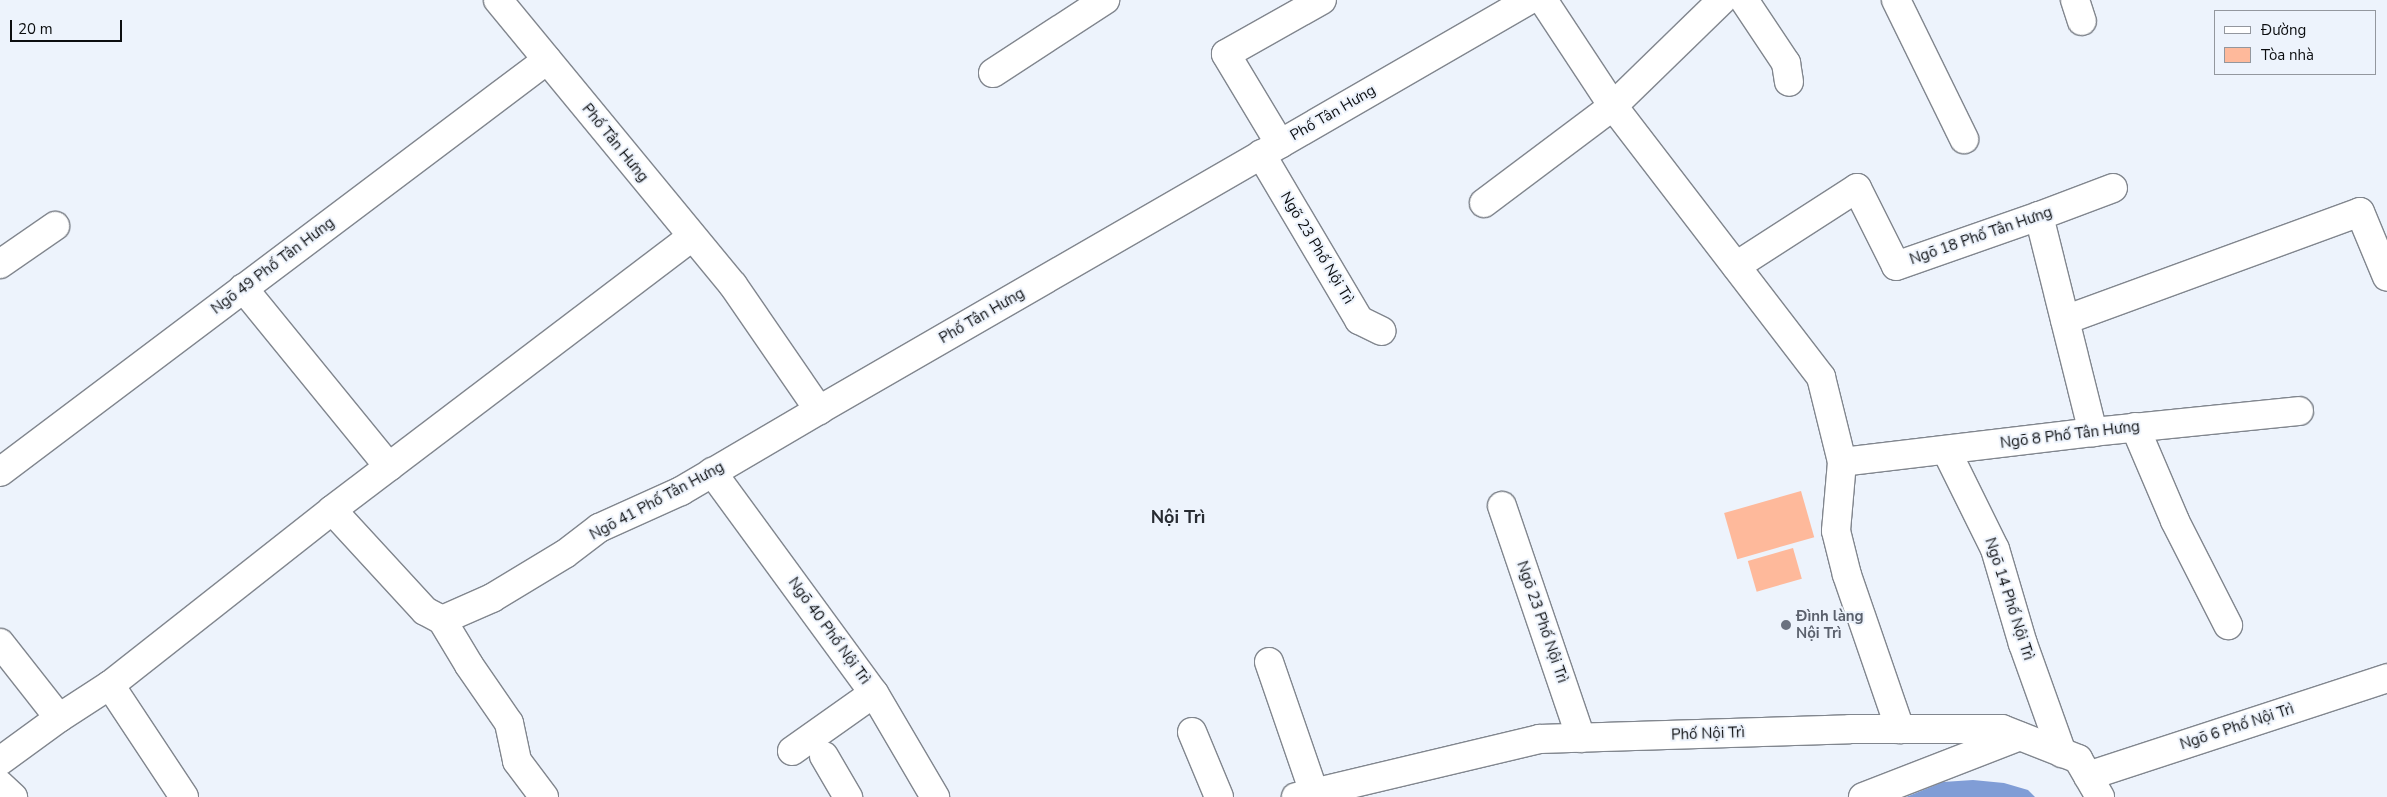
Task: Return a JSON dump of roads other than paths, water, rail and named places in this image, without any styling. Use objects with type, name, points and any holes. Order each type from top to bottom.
[{"type":"street","name":"Phố Tân Hưng","points":[[498,0],[733,285],[819,410],[1529,0]]},
{"type":"street","points":[[993,73],[1105,0]]},
{"type":"street","name":"Ngõ 23 Phố Nội Trì","points":[[1322,0],[1226,54],[1270,149],[1359,320],[1382,331]]},
{"type":"street","points":[[1543,0],[1613,106],[1821,377],[1842,462],[1836,530],[1846,575],[1900,729]]},
{"type":"street","points":[[1484,203],[1613,106],[1722,0]]},
{"type":"street","points":[[1744,0],[1786,64],[1789,82]]},
{"type":"street","points":[[1896,0],[1964,140]]},
{"type":"street","name":"Ngõ 49 Phố Tân Hưng","points":[[0,472],[547,60]]},
{"type":"street","name":"Ngõ 18 Phố Tân Hưng","points":[[1736,266],[1857,188],[1896,266],[2113,188]]},
{"type":"street","points":[[2065,320],[2360,212],[2387,277]]},
{"type":"street","points":[[2039,216],[2093,432]]},
{"type":"street","points":[[0,264],[55,226]]},
{"type":"street","points":[[0,761],[58,718],[110,685],[332,510],[692,237]]},
{"type":"street","points":[[243,288],[389,467]]},
{"type":"street","name":"Ngõ 41 Phố Tân Hưng","points":[[442,620],[492,598],[565,554],[599,528],[681,491],[819,410]]},
{"type":"street","name":"Ngõ 8 Phố Tân Hưng","points":[[1842,462],[2135,427],[2299,411]]},
{"type":"street","points":[[2135,427],[2175,521],[2228,625]]},
{"type":"street","name":"Ngõ 14 Phố Nội Trì","points":[[1946,450],[1995,549],[2023,644],[2062,753]]},
{"type":"street","name":"Ngõ 40 Phố Nội Trì","points":[[712,472],[874,693],[935,797]]},
{"type":"street","name":"Ngõ 23 Phố Nội Trì","points":[[1502,506],[1581,738]]},
{"type":"street","points":[[332,510],[425,611],[442,620],[508,723],[517,761],[544,797]]},
{"type":"street","points":[[0,643],[58,718]]},
{"type":"street","points":[[1269,662],[1305,795]]},
{"type":"street","name":"Ngõ 6 Phố Nội Trì","points":[[2094,787],[2387,678]]},
{"type":"street","points":[[110,685],[184,797]]},
{"type":"street","points":[[792,751],[874,693]]},
{"type":"street","name":"Phố Nội Trì","points":[[1305,795],[1539,739],[1900,729],[2002,729],[2078,759],[2094,787]]},
{"type":"street","points":[[1192,732],[1219,797]]},
{"type":"street","points":[[1863,797],[2020,736]]},
{"type":"street","points":[[824,756],[848,797]]},
{"type":"street","points":[[0,785],[13,797]]},
{"type":"water","points":[[1973,780],[2004,783],[2028,790],[2035,797],[1906,797],[1943,782]]},
{"type":"place","name":"Đình làng Nội Trì","points":[[1786,625]]},
{"type":"district","name":"Nội Trì","points":[[1178,517]]}]
